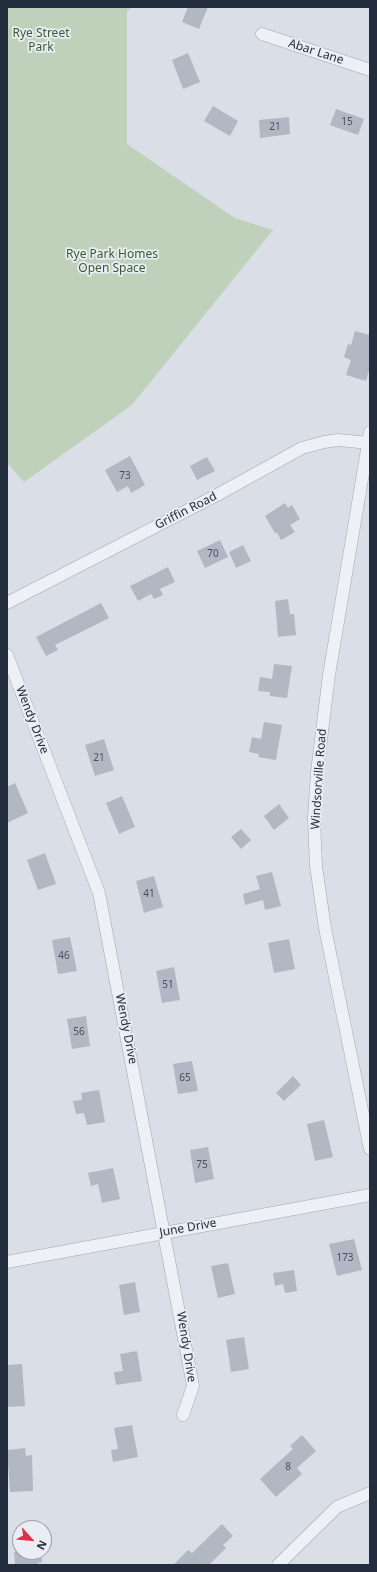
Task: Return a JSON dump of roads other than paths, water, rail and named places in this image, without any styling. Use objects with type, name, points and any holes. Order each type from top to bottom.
[{"type":"street","name":"Abar Lane","points":[[262,34],[370,70]]},
{"type":"street","name":"Griffin Road","points":[[7,603],[217,495],[302,448],[338,440],[369,439]]},
{"type":"street","name":"Windsorville Road","points":[[369,439],[329,676],[317,772],[314,818],[316,866],[325,928],[370,1149]]},
{"type":"street","name":"Wendy Drive","points":[[7,656],[99,893],[193,1386],[183,1415]]},
{"type":"street","name":"June Drive","points":[[7,1262],[370,1195]]},
{"type":"street","points":[[278,1565],[337,1507],[370,1493]]},
{"type":"park label","name":"Rye Street Park","points":[[41,41]]},
{"type":"park label","name":"Rye Park Homes Open Space","points":[[112,262]]}]
